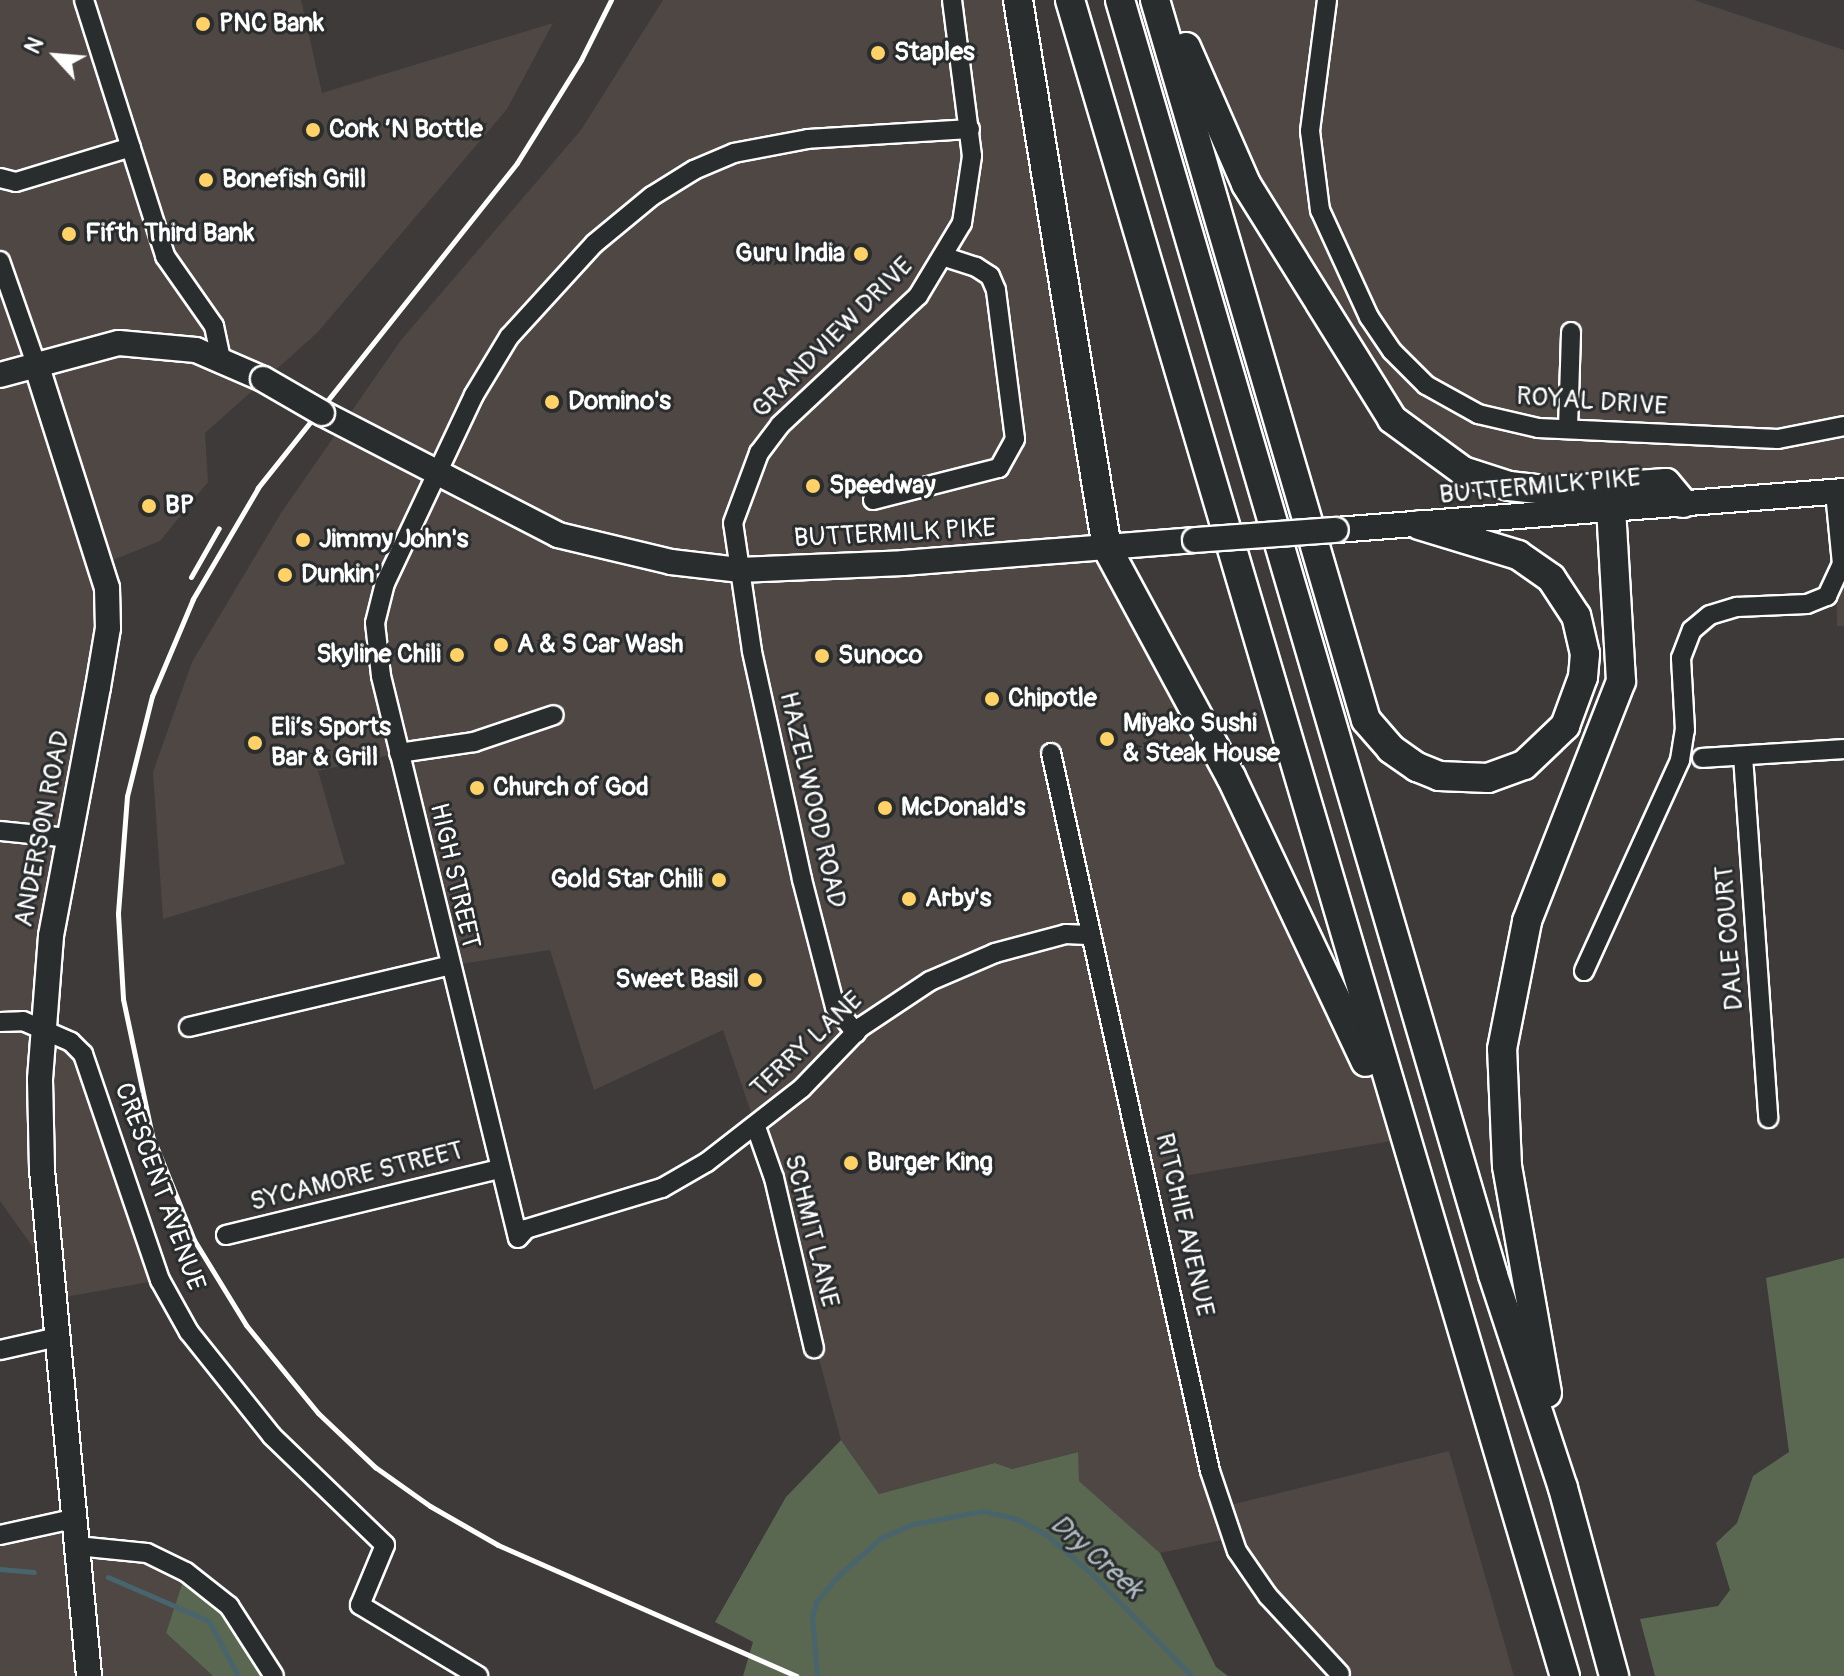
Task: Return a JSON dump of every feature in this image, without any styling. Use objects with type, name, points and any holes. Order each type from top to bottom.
[{"type":"highway","points":[[1018,0],[1107,548],[1231,777],[1403,1139]]},
{"type":"highway","points":[[1070,0],[1403,1139],[1565,1676]]},
{"type":"highway","points":[[1120,0],[1488,1259],[1563,1488],[1614,1676]]},
{"type":"highway","points":[[1155,0],[1366,720],[1391,749],[1417,767],[1439,776],[1488,778],[1524,765],[1565,726],[1583,677],[1585,654],[1576,616],[1551,578],[1518,555],[1419,525]]},
{"type":"highway","points":[[1171,0],[1204,96],[1246,184],[1392,419],[1463,471],[1509,486],[1554,491],[1666,483],[1683,503]]},
{"type":"highway","points":[[1563,1488],[1507,1166],[1502,1049],[1527,921],[1621,681],[1611,509]]},
{"type":"main road","name":"BUTTERMILK PIKE","points":[[0,375],[119,343],[176,345],[221,358],[371,441],[558,535],[671,562],[739,570],[1107,548],[1840,491]]},
{"type":"main road","name":"ANDERSON ROAD","points":[[36,364],[107,588],[108,628],[69,838],[41,1029],[42,1170],[89,1676]]},
{"type":"street","points":[[84,0],[165,256],[214,326],[221,358]]},
{"type":"street","name":"GRANDVIEW DRIVE","points":[[739,570],[733,523],[759,453],[780,425],[918,296],[946,257],[968,202],[970,129],[952,0]]},
{"type":"street","name":"ROYAL DRIVE","points":[[1327,0],[1310,157],[1328,235],[1369,317],[1410,371],[1457,404],[1509,423],[1568,429],[1778,439],[1844,426]]},
{"type":"street","name":"HIGH STREET","points":[[571,1216],[526,1229],[518,1238],[448,966],[381,676],[375,623],[385,583],[474,395],[509,337],[594,244],[652,196],[694,170],[776,143],[970,129]]},
{"type":"street","points":[[0,197],[8,180],[131,147]]},
{"type":"street","points":[[873,500],[999,468],[1010,454],[1016,419],[996,290],[990,276],[976,267],[946,257]]},
{"type":"street","name":"ANDERSON ROAD","points":[[0,261],[36,364]]},
{"type":"street","points":[[1568,429],[1571,332]]},
{"type":"street","points":[[1584,971],[1680,760],[1685,730],[1681,658],[1692,630],[1710,615],[1737,607],[1807,604],[1827,596],[1842,564],[1840,491]]},
{"type":"street","name":"HAZELWOOD ROAD","points":[[739,570],[825,969],[839,1015],[856,1033]]},
{"type":"street","points":[[399,753],[474,742],[554,715]]},
{"type":"street","points":[[1702,758],[1844,749]]},
{"type":"street","name":"RITCHIE AVENUE","points":[[1051,753],[1087,935],[1210,1471],[1237,1551],[1268,1596],[1340,1674]]},
{"type":"street","name":"DALE COURT","points":[[1743,756],[1768,1118]]},
{"type":"street","points":[[0,831],[69,838]]},
{"type":"street","name":"TERRY LANE","points":[[571,1216],[662,1188],[756,1127],[856,1033],[905,996],[972,961],[1066,934],[1087,935]]},
{"type":"street","points":[[189,1027],[448,966]]},
{"type":"street","name":"CRESCENT AVENUE","points":[[0,1022],[23,1021],[71,1042],[87,1061],[160,1280],[189,1332],[272,1436],[373,1532],[384,1549],[360,1605],[478,1676]]},
{"type":"street","name":"SCHMIT LANE","points":[[756,1127],[774,1178],[814,1348]]},
{"type":"street","name":"SYCAMORE STREET","points":[[226,1235],[499,1169]]},
{"type":"street","points":[[0,1350],[57,1337]]},
{"type":"street","points":[[0,1535],[73,1519]]},
{"type":"street","points":[[77,1546],[147,1553],[186,1572],[229,1606],[274,1676]]},
{"type":"shaded area","points":[[0,0],[301,0],[322,93],[553,23],[507,109],[317,333],[205,433],[208,482],[160,541],[103,564],[107,588],[41,1029],[71,1042],[160,1280],[54,1299],[52,1274],[0,1201]]},
{"type":"shaded area","points":[[663,0],[1018,0],[1107,548],[1231,777],[1403,1139],[1148,1182],[1222,1507],[1449,1451],[1514,1676],[1337,1676],[1232,1538],[1160,1553],[1079,1481],[1077,1452],[1012,1469],[995,1463],[879,1494],[841,1440],[756,1127],[723,1030],[594,1090],[550,950],[448,966],[399,753],[318,771],[345,864],[163,919],[153,772],[192,662],[281,513],[401,340],[581,130]]},
{"type":"shaded area","points":[[1171,0],[1694,0],[1844,50],[1844,626],[1837,626],[1835,492],[1761,496],[1529,489],[1392,419],[1185,44]]},
{"type":"shaded area","points":[[73,1519],[77,1546],[122,1549],[186,1572],[166,1633],[213,1676],[0,1676],[0,1535]]},
{"type":"green space","points":[[1844,1258],[1844,1676],[1655,1676],[1640,1619],[1718,1606],[1730,1590],[1716,1543],[1737,1523],[1753,1476],[1789,1452],[1766,1278]]},
{"type":"green space","points":[[841,1440],[879,1494],[995,1463],[1012,1469],[1078,1452],[1079,1481],[1160,1553],[1216,1667],[1228,1676],[743,1676],[753,1642],[715,1622],[786,1497]]},
{"type":"green space","points":[[186,1572],[206,1586],[274,1676],[213,1676],[166,1633]]},
{"type":"waterway","name":"Dry Creek","points":[[817,1675],[812,1617],[816,1602],[839,1575],[881,1538],[913,1524],[983,1511],[1017,1519],[1047,1535],[1093,1575],[1192,1676]]},
{"type":"waterway","name":"Dry Creek","points":[[0,1569],[34,1572]]},
{"type":"waterway","name":"Dry Creek","points":[[108,1577],[209,1621],[238,1676]]},
{"type":"railway","points":[[611,0],[581,60],[517,163],[258,488],[193,599],[152,696],[127,796],[118,914],[123,999],[152,1136],[194,1240],[246,1325],[318,1413],[375,1467],[430,1506],[498,1545],[797,1676]]},
{"type":"railway","points":[[191,577],[219,528]]},
{"type":"place","name":"PNC Bank","points":[[203,24]]},
{"type":"place","name":"Staples","points":[[878,53]]},
{"type":"place","name":"Cork ’N Bottle","points":[[313,130]]},
{"type":"place","name":"Bonefish Grill","points":[[206,180]]},
{"type":"place","name":"Fifth Third Bank","points":[[69,234]]},
{"type":"place","name":"Guru India","points":[[861,254]]},
{"type":"place","name":"Domino's","points":[[552,402]]},
{"type":"place","name":"Speedway","points":[[813,486]]},
{"type":"place","name":"BP","points":[[149,506]]},
{"type":"place","name":"Jimmy John's","points":[[303,540]]},
{"type":"place","name":"Dunkin'","points":[[285,575]]},
{"type":"place","name":"A & S Car Wash","points":[[501,645]]},
{"type":"place","name":"Skyline Chili","points":[[457,655]]},
{"type":"place","name":"Sunoco","points":[[822,656]]},
{"type":"place","name":"Chipotle","points":[[992,699]]},
{"type":"place","name":"Miyako Sushi & Steak House","points":[[1107,739]]},
{"type":"place","name":"Eli’s Sports Bar & Grill","points":[[255,743]]},
{"type":"place","name":"Church of God","points":[[477,788]]},
{"type":"place","name":"McDonald's","points":[[885,808]]},
{"type":"place","name":"Gold Star Chili","points":[[719,880]]},
{"type":"place","name":"Arby's","points":[[909,899]]},
{"type":"place","name":"Sweet Basil","points":[[755,980]]},
{"type":"place","name":"Burger King","points":[[851,1163]]}]
